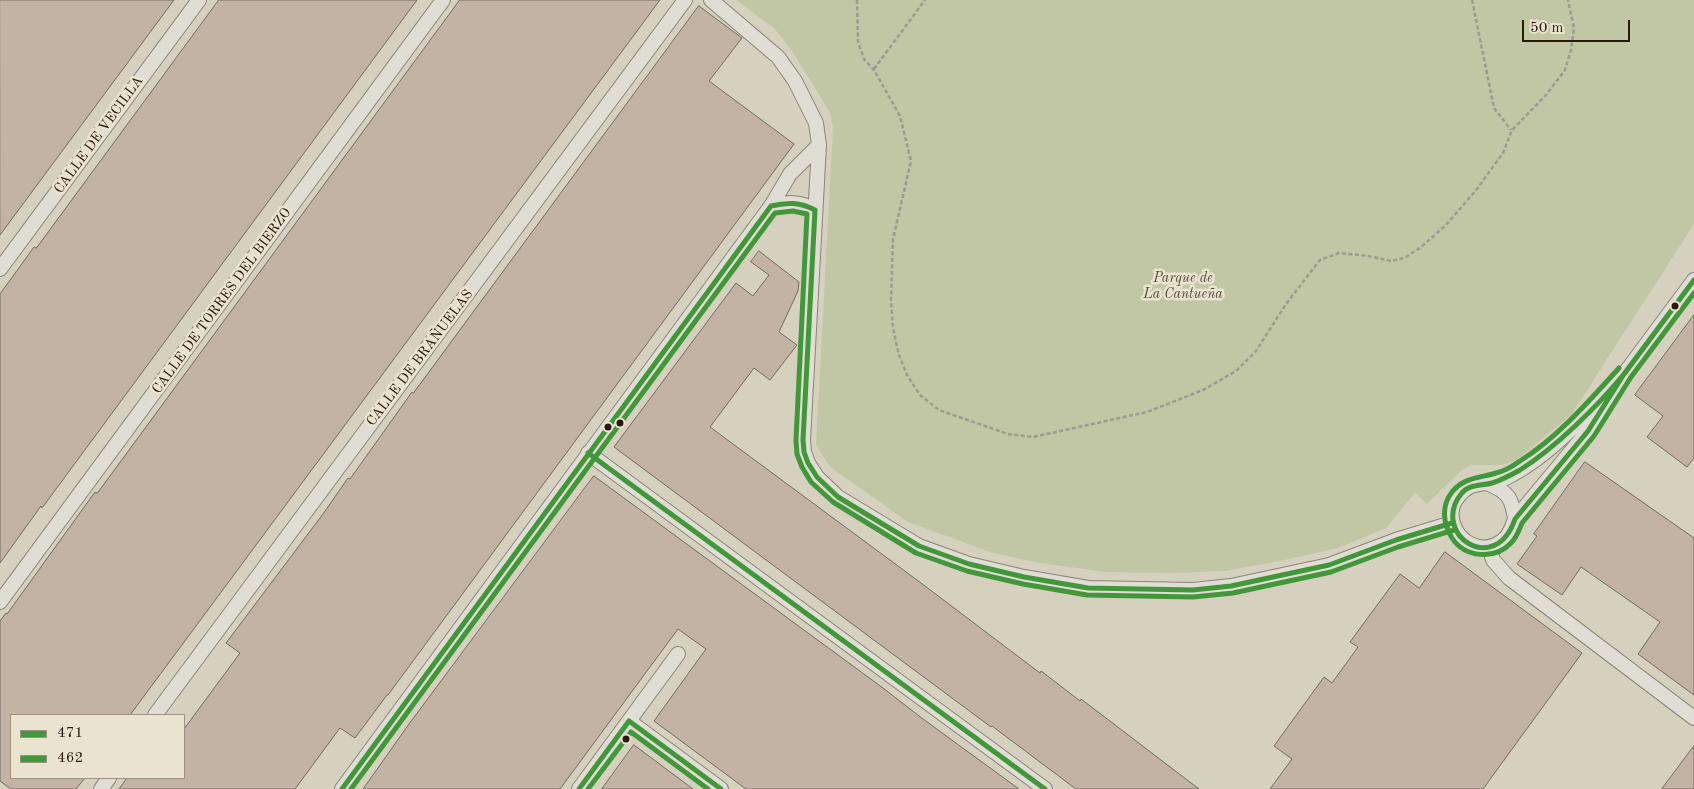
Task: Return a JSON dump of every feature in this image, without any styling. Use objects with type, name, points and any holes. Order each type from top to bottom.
[{"type":"street","name":"CALLE DE VECILLA","points":[[0,269],[199,0]]},
{"type":"street","name":"CALLE DE TORRES DEL BIERZO","points":[[0,602],[443,0]]},
{"type":"street","name":"CALLE DE BRAÑUELAS","points":[[156,714],[685,0]]},
{"type":"street","points":[[711,0],[778,57],[796,81],[816,123],[818,145],[803,440],[804,452],[808,463],[817,477],[838,497],[920,546],[945,556],[1024,577],[1088,588],[1193,590],[1231,586],[1329,565],[1396,540],[1452,523]]},
{"type":"street","points":[[342,789],[771,206],[790,174],[818,145]]},
{"type":"street","points":[[771,206],[794,202],[815,210]]},
{"type":"street","points":[[1625,373],[1576,425],[1537,458],[1507,477],[1489,484],[1473,485],[1460,493],[1452,507],[1452,523],[1457,534],[1466,542],[1477,547],[1489,547],[1502,542],[1511,532],[1515,519],[1588,431],[1625,373],[1694,280]]},
{"type":"street","points":[[588,453],[1045,789]]},
{"type":"street","points":[[1489,484],[1504,490],[1513,503],[1515,519]]},
{"type":"street","points":[[1489,547],[1493,560],[1509,578],[1694,718]]},
{"type":"street","points":[[579,789],[678,654]]},
{"type":"street","points":[[628,721],[721,789]]},
{"type":"path","points":[[857,0],[858,42],[864,59],[874,70],[900,116],[911,161],[893,239],[891,300],[893,328],[899,355],[907,375],[920,395],[939,410],[1008,434],[1033,437],[1147,412],[1203,390],[1236,371],[1256,351],[1286,304],[1320,260],[1339,253],[1369,256],[1391,261],[1404,258],[1427,242],[1446,225],[1477,189],[1503,152],[1512,130],[1546,95],[1565,70],[1571,50],[1574,28],[1568,0]]},
{"type":"path","points":[[874,70],[925,0]]},
{"type":"path","points":[[1472,0],[1494,108],[1512,130]]},
{"type":"green space","name":"Parque de La Cantueña","points":[[736,0],[1694,0],[1694,224],[1571,415],[1515,461],[1501,465],[1472,465],[1462,470],[1427,504],[1415,493],[1386,528],[1338,548],[1225,571],[1173,573],[1106,572],[1040,563],[993,553],[908,522],[829,466],[816,445],[833,128],[830,112],[790,48],[774,28]]},
{"type":"building","points":[[0,0],[174,0],[0,235]]},
{"type":"building","points":[[219,0],[417,0],[0,563],[0,294]]},
{"type":"building","points":[[460,0],[660,0],[131,714],[10,714],[10,779],[84,779],[76,789],[11,789],[0,781],[0,621],[95,492],[97,493]]},
{"type":"building","points":[[699,6],[742,38],[709,81],[794,144],[355,738],[340,728],[295,789],[119,789],[126,779],[185,779],[185,728],[240,653],[226,643]]},
{"type":"building","points":[[759,251],[799,282],[798,291],[779,332],[797,345],[770,380],[754,368],[710,427],[1040,673],[1041,671],[1080,701],[1081,699],[1199,789],[1076,789],[614,447],[736,283],[753,296],[769,275],[751,262]]},
{"type":"building","points":[[1694,315],[1694,458],[1687,467],[1647,437],[1663,416],[1635,395]]},
{"type":"building","points":[[1585,462],[1694,538],[1694,695],[1638,654],[1660,622],[1581,567],[1562,595],[1517,564],[1537,536],[1534,534]]},
{"type":"building","points":[[594,476],[1019,789],[746,789],[654,721],[706,649],[678,629],[560,789],[363,789],[409,724]]},
{"type":"building","points":[[1445,552],[1582,653],[1483,789],[1270,789],[1292,759],[1274,746],[1324,677],[1332,683],[1358,647],[1350,642],[1400,574],[1419,588]]},
{"type":"building","points":[[634,745],[693,789],[602,789]]},
{"type":"building","points":[[1694,746],[1694,789],[1662,789]]},
{"type":"transit line","name":"471","points":[[342,789],[771,206],[793,203],[815,210]]},
{"type":"transit line","name":"471","points":[[815,210],[803,440],[804,452],[808,463],[817,477],[838,497],[919,546],[969,564],[1024,577],[1088,588],[1193,590],[1231,586],[1329,565],[1396,540],[1452,523]]},
{"type":"transit line","name":"462","points":[[351,789],[775,213],[793,211],[807,214],[796,440],[797,454],[802,467],[811,482],[833,502],[916,553],[967,571],[1023,584],[1087,595],[1193,597],[1233,593],[1331,572],[1398,547],[1454,530]]},
{"type":"transit line","name":"471","points":[[1694,280],[1625,373],[1624,374],[1694,280]]},
{"type":"transit line","name":"462","points":[[1619,368],[1572,418],[1534,451],[1506,470],[1462,483],[1452,492],[1446,503],[1445,521],[1452,538],[1458,545],[1472,553],[1489,554],[1497,552],[1511,543],[1522,523],[1594,436],[1631,377],[1694,293]]},
{"type":"transit line","name":"471","points":[[1624,374],[1588,431],[1515,519],[1506,537],[1494,546],[1481,548],[1469,544],[1459,535],[1454,523],[1454,509],[1461,494],[1467,488],[1503,479],[1533,461],[1575,426],[1624,374]]},
{"type":"transit line","name":"471","points":[[588,453],[1045,789]]},
{"type":"transit line","name":"471","points":[[579,789],[629,721],[721,789]]},
{"type":"transit line","name":"462","points":[[588,789],[631,732],[708,789]]}]
